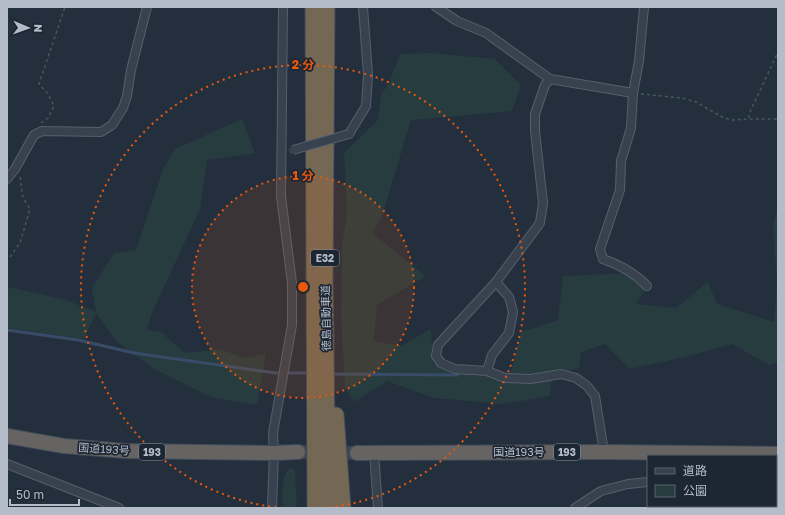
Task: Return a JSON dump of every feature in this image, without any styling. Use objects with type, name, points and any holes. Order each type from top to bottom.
[{"type":"highway","name":"徳島自動車道","points":[[313,7],[313,384],[315,508]]},
{"type":"highway","name":"徳島自動車道","points":[[327,7],[325,277],[328,508]]},
{"type":"highway","points":[[325,277],[343,508]]},
{"type":"highway","points":[[308,508],[313,384]]},
{"type":"highway","name":"国道193号","points":[[7,436],[64,446],[126,451],[298,452]]},
{"type":"highway","name":"国道193号","points":[[357,453],[604,452],[771,454]]},
{"type":"street","points":[[7,179],[19,162],[34,135],[42,131],[101,132],[112,125],[123,108],[147,7]]},
{"type":"street","points":[[272,508],[274,453],[273,433],[292,325],[292,283],[281,196],[283,7]]},
{"type":"street","points":[[282,152],[349,134],[366,106],[368,75],[363,7]]},
{"type":"street","points":[[436,7],[457,21],[486,34],[550,79],[633,93]]},
{"type":"street","points":[[644,7],[639,61],[633,93],[631,128],[621,161],[620,190],[600,249],[603,259],[622,266],[647,286]]},
{"type":"street","points":[[550,79],[545,85],[535,114],[535,131],[543,203],[540,223],[496,282],[438,345],[436,356],[441,364],[455,369],[487,371],[505,378],[531,379],[561,374],[576,378],[587,386],[595,396],[604,452]]},
{"type":"street","points":[[487,371],[492,354],[509,333],[513,312],[509,297],[496,282]]},
{"type":"street","points":[[374,453],[378,508]]},
{"type":"street","points":[[7,464],[119,508]]},
{"type":"street","points":[[575,508],[601,491],[628,484],[647,482]]},
{"type":"path","points":[[34,135],[42,121],[48,118],[54,106],[48,94],[39,84],[65,7]]},
{"type":"path","points":[[748,118],[778,52]]},
{"type":"path","points":[[633,93],[649,96],[682,98],[696,102],[724,118],[733,120],[748,118],[778,119]]},
{"type":"path","points":[[10,257],[20,243],[30,209],[22,198],[19,162]]},
{"type":"green space","points":[[432,53],[495,59],[521,85],[512,111],[411,120],[381,219],[372,233],[426,276],[377,305],[374,341],[401,346],[431,329],[433,364],[475,376],[511,372],[521,332],[558,320],[563,276],[632,273],[645,289],[636,304],[676,308],[708,282],[717,304],[774,322],[777,282],[773,226],[778,207],[778,362],[769,365],[732,344],[685,357],[630,369],[605,344],[581,352],[579,368],[552,375],[550,396],[503,404],[434,398],[387,381],[354,402],[345,388],[341,315],[342,243],[347,215],[344,153],[378,120],[381,95],[389,83],[400,54]]},
{"type":"green space","points":[[242,119],[255,153],[207,160],[200,209],[152,313],[147,330],[161,332],[185,353],[219,349],[245,358],[266,354],[257,405],[211,397],[154,369],[116,341],[96,313],[84,339],[7,328],[7,287],[64,299],[96,312],[92,288],[114,253],[136,250],[164,167],[175,149]]},
{"type":"green space","points":[[290,467],[295,471],[297,508],[283,508],[282,492],[285,476]]},
{"type":"waterway","points":[[7,330],[78,340],[134,353],[276,373],[311,373]]},
{"type":"waterway","points":[[330,374],[458,375]]},
{"type":"tunnel","points":[[298,452],[357,453]]}]
